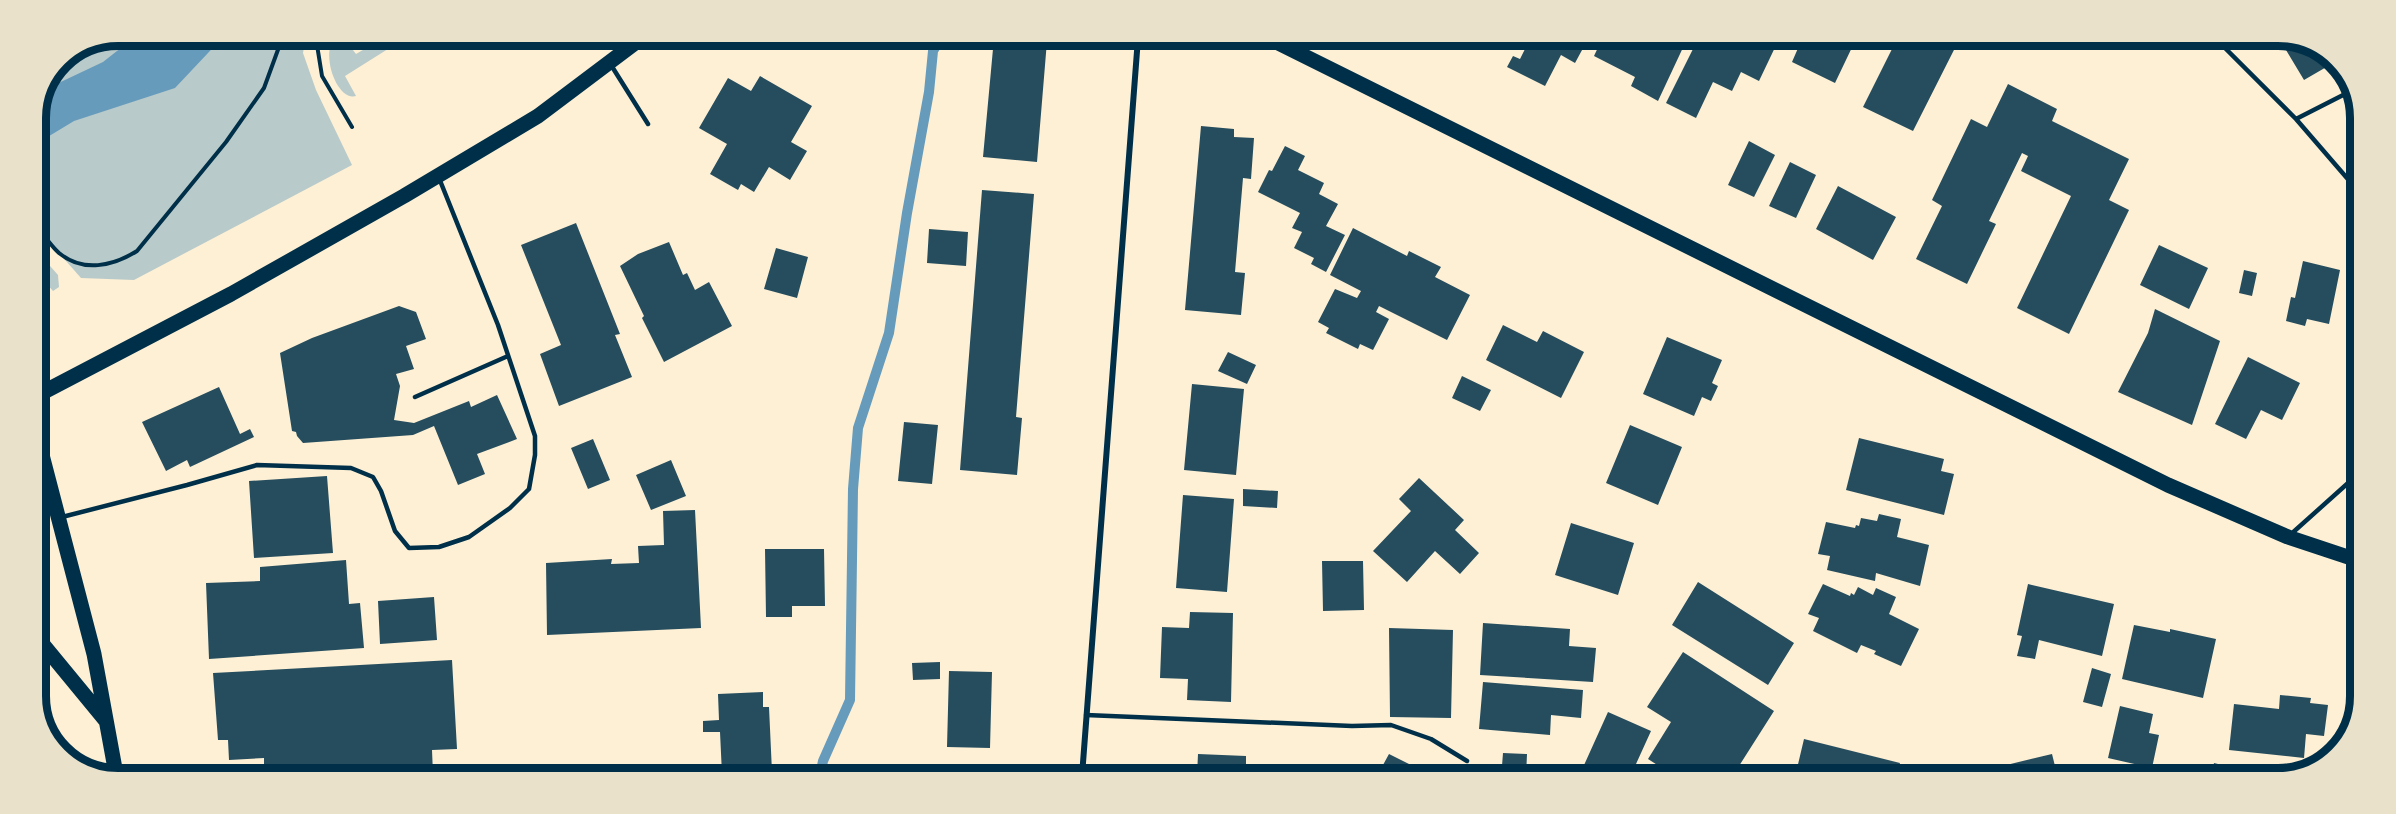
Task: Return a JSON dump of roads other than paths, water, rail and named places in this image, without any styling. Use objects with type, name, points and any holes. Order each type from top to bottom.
[{"type":"main road","points":[[46,391],[231,294],[438,176],[538,116],[631,46]]},
{"type":"main road","points":[[1284,46],[2110,457],[2200,500],[2288,537],[2350,558]]},
{"type":"main road","points":[[47,473],[94,654],[115,768]]},
{"type":"main road","points":[[47,649],[108,724]]},
{"type":"street","points":[[1083,768],[1137,46]]},
{"type":"lane","points":[[2223,46],[2296,119],[2349,181]]},
{"type":"lane","points":[[609,62],[648,124]]},
{"type":"lane","points":[[2296,119],[2345,94]]},
{"type":"lane","points":[[58,518],[257,465],[351,468],[373,477],[381,490],[396,531],[409,548],[440,547],[469,537],[510,508],[529,489],[535,455],[535,436],[498,325],[438,176]]},
{"type":"lane","points":[[415,397],[508,356]]},
{"type":"lane","points":[[2288,537],[2350,482]]},
{"type":"lane","points":[[1086,715],[1391,725],[1431,740],[1467,761]]},
{"type":"water","points":[[123,46],[215,46],[175,88],[74,121],[46,138],[48,105],[56,84],[103,62]]},
{"type":"waterway","points":[[822,768],[850,700],[853,489],[858,428],[889,333],[907,213],[929,92],[933,51],[936,46]]}]
